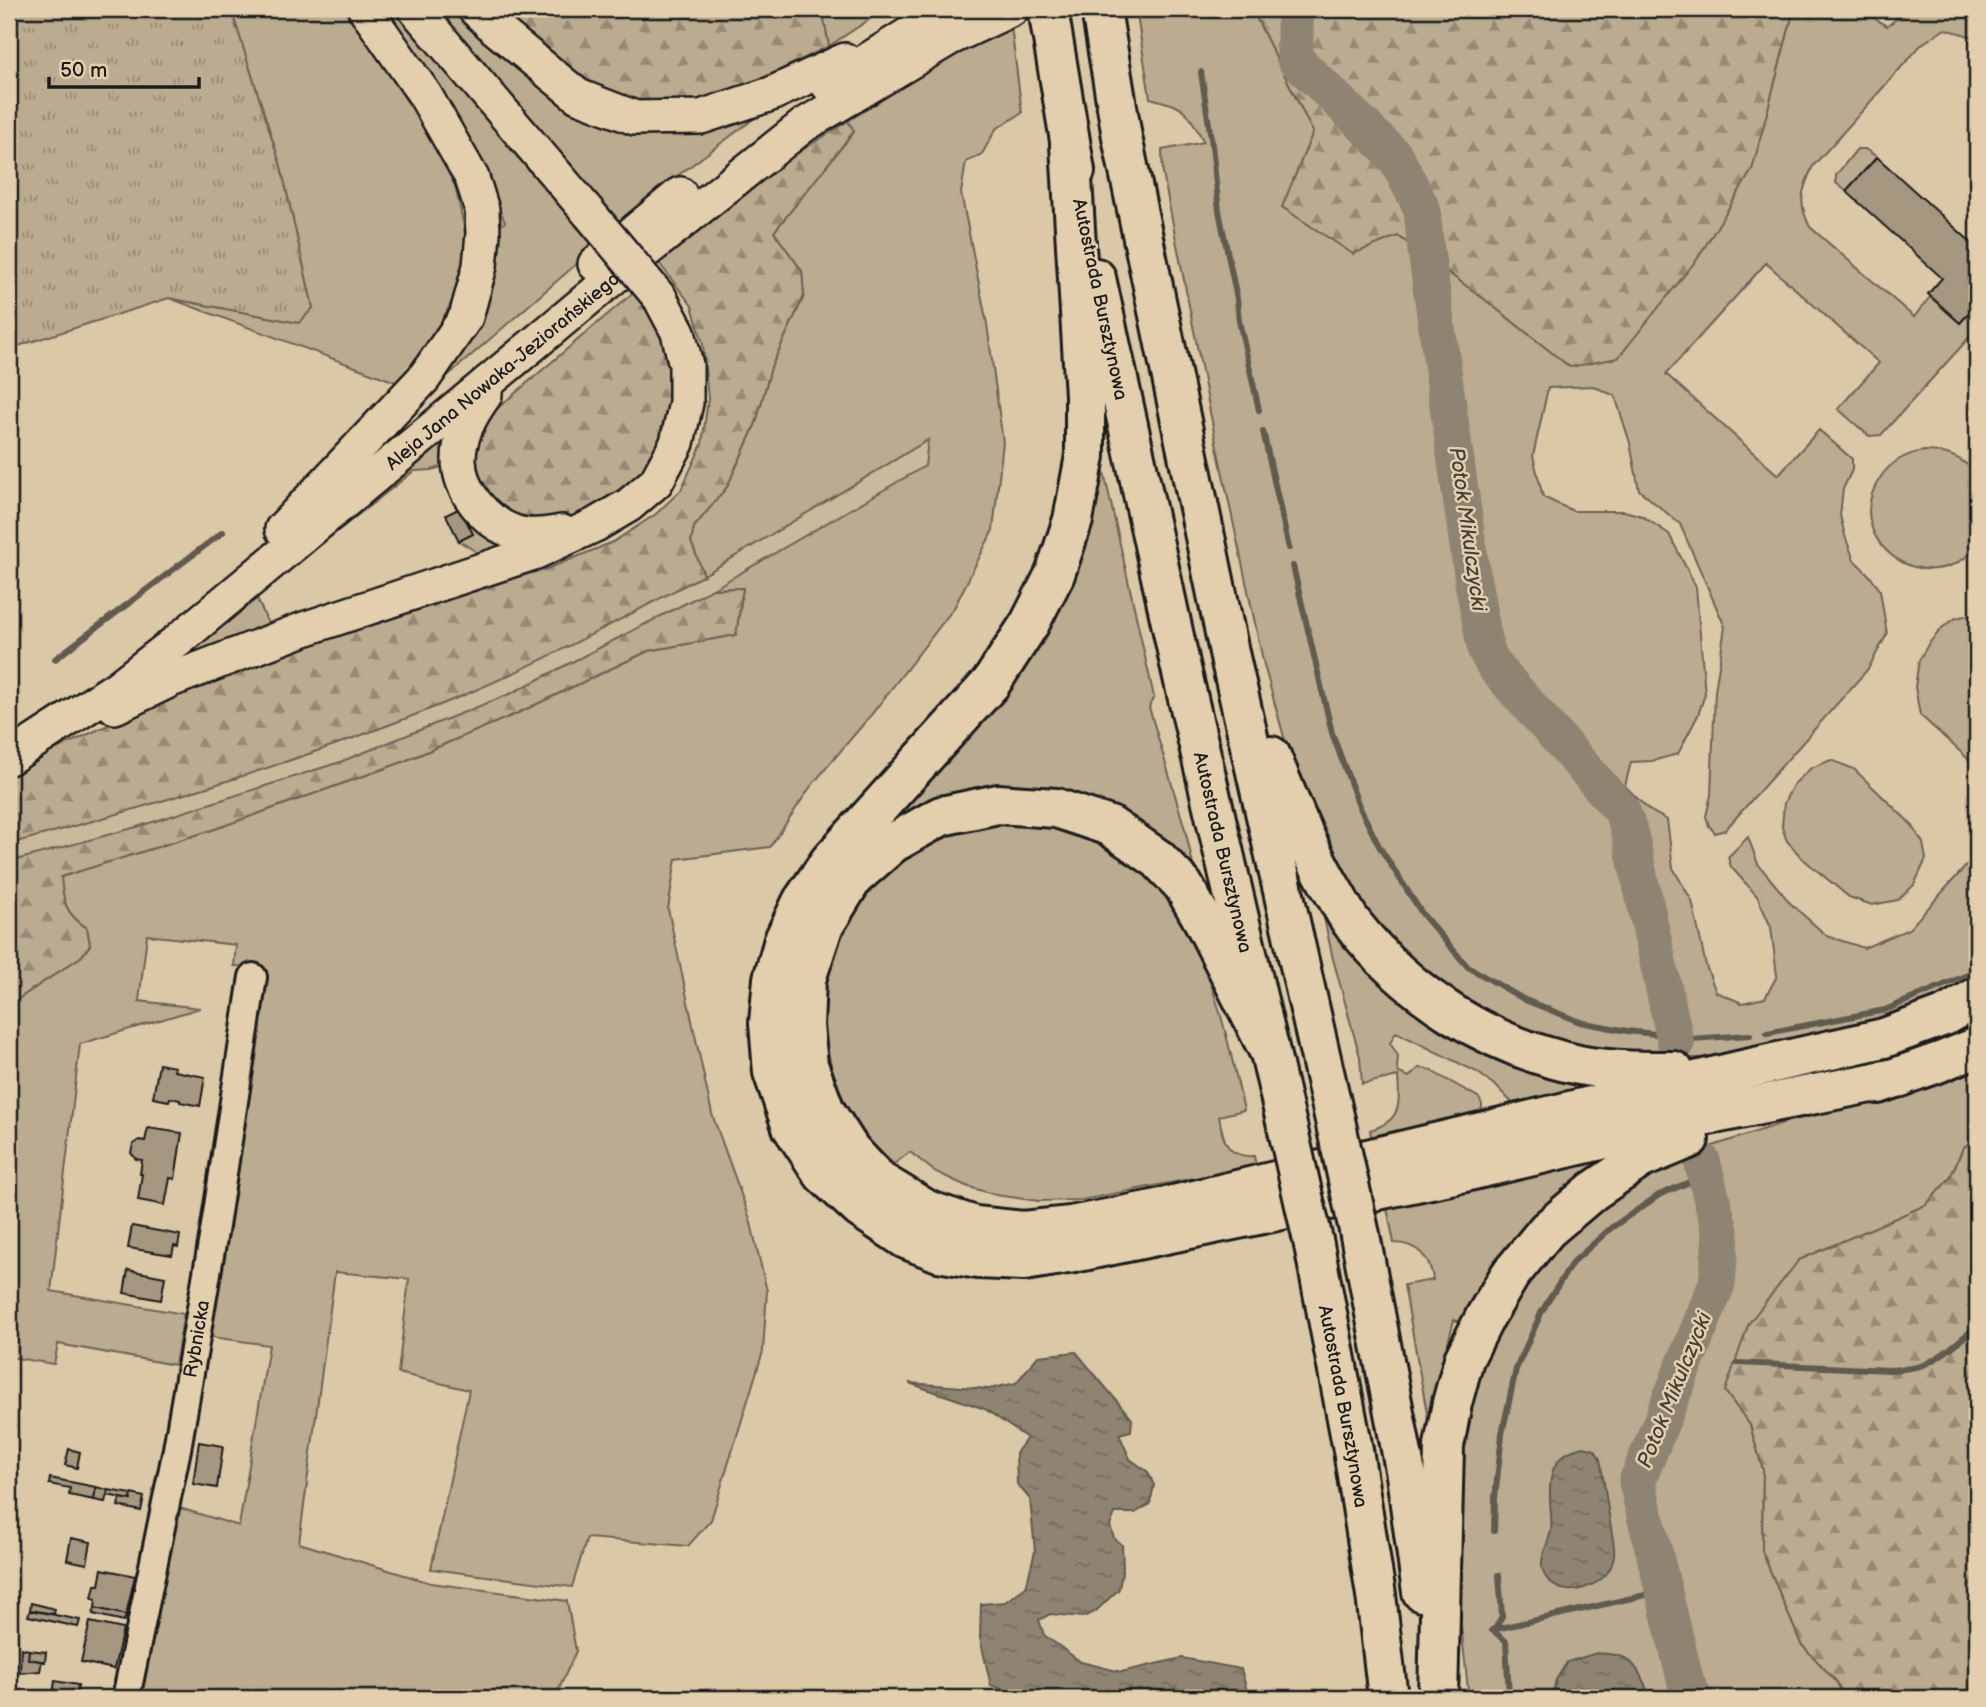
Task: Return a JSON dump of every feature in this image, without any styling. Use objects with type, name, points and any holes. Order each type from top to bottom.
[{"type":"highway","name":"Autostrada Bursztynowa","points":[[1048,9],[1070,145],[1143,498],[1314,1245],[1353,1450],[1376,1595],[1388,1698]]},
{"type":"highway","points":[[1101,9],[1122,137],[1230,657],[1360,1235],[1406,1475],[1437,1698]]},
{"type":"highway","points":[[1070,145],[1085,396],[1085,456],[1073,520],[1055,574],[1030,623],[990,684],[830,861],[802,902],[783,940],[773,978],[769,1023],[773,1072],[792,1127],[822,1174],[860,1209],[906,1239],[939,1252],[978,1259],[1024,1261],[1074,1253],[1447,1175],[1699,1117],[1901,1077]]},
{"type":"highway","points":[[1230,657],[1320,871],[1351,922],[1387,962],[1432,1001],[1480,1032],[1531,1053],[1580,1065],[1634,1071],[1738,1071]]},
{"type":"highway","points":[[1270,1053],[1183,885],[1158,859],[1110,826],[1056,808],[998,804],[941,816],[893,843],[853,878],[823,927],[806,979],[804,1026],[808,1065],[825,1111],[851,1151],[879,1181],[927,1210],[975,1226],[1023,1231],[1072,1226],[1153,1210],[1884,1038],[1944,1016],[1977,998]]},
{"type":"highway","points":[[1437,1698],[1444,1446],[1452,1403],[1464,1359],[1485,1317],[1510,1275],[1546,1230],[1593,1191],[1640,1159],[1687,1139],[1901,1077],[1977,1047]]},
{"type":"main road","points":[[282,529],[424,378],[466,317],[480,266],[482,210],[472,178],[425,95],[365,9]]},
{"type":"main road","points":[[10,749],[173,679],[321,622],[536,552],[595,525],[629,505],[656,482],[677,443],[686,403],[686,365],[678,332],[660,298],[415,9]]},
{"type":"main road","points":[[475,9],[578,96],[635,118],[701,117],[771,94],[945,14]]},
{"type":"main road","name":"Aleja Jana Nowaka-Jeziorańskiego","points":[[10,749],[118,687],[176,642],[666,234],[804,125],[950,38],[1012,9]]},
{"type":"main road","name":"Aleja Jana Nowaka-Jeziorańskiego","points":[[10,749],[63,701],[164,625],[282,529],[626,237],[683,192],[791,108],[945,14]]},
{"type":"main road","points":[[502,372],[478,404],[465,430],[459,460],[467,489],[478,508],[495,523],[516,533],[545,536],[595,525]]},
{"type":"street","name":"Rybnicka","points":[[126,1698],[180,1436],[253,977]]},
{"type":"shaded area","points":[[928,439],[925,466],[713,589],[512,693],[340,762],[140,826],[9,862],[9,844],[135,810],[331,746],[464,695],[591,636],[704,575]]},
{"type":"green space","points":[[9,9],[231,9],[281,167],[313,308],[299,323],[169,298],[9,349]]},
{"type":"green space","points":[[231,9],[344,9],[435,142],[455,186],[466,235],[463,281],[441,322],[401,384],[169,298],[299,323],[313,308],[281,167]]},
{"type":"green space","points":[[376,9],[399,9],[596,247],[444,379],[441,377],[497,229],[505,222],[496,202]]},
{"type":"green space","points":[[433,9],[464,9],[550,90],[764,111],[676,177],[623,228]]},
{"type":"green space","points":[[501,9],[822,9],[829,46],[747,86],[697,100],[655,103],[618,99],[581,83]]},
{"type":"green space","points":[[822,9],[874,9],[870,19],[829,46]]},
{"type":"green space","points":[[1136,9],[1252,9],[1313,132],[1353,254],[1397,235],[1570,367],[1752,169],[1794,9],[1872,9],[1869,15],[1887,26],[1910,9],[1965,9],[1977,12],[1977,38],[1945,29],[1922,44],[1813,166],[1802,203],[1810,227],[1914,317],[1930,297],[1960,323],[1977,304],[1977,329],[1881,435],[1869,436],[1838,409],[1879,363],[1766,263],[1666,374],[1778,475],[1819,430],[1852,459],[1852,470],[1843,489],[1840,515],[1854,560],[1880,590],[1887,634],[1868,669],[1725,830],[1715,833],[1706,816],[1711,795],[1715,691],[1725,627],[1680,524],[1639,490],[1630,443],[1615,396],[1593,386],[1548,388],[1533,456],[1543,497],[1573,511],[1624,511],[1642,516],[1669,534],[1696,587],[1705,694],[1698,715],[1678,754],[1652,761],[1631,762],[1625,786],[1649,810],[1667,820],[1673,868],[1692,901],[1706,966],[1716,992],[1742,1003],[1765,998],[1777,976],[1771,927],[1757,896],[1731,867],[1728,857],[1748,837],[1758,864],[1791,904],[1827,936],[1864,948],[1909,929],[1976,855],[1977,981],[1892,1021],[1721,1057],[1642,1060],[1539,1040],[1422,976],[1371,929],[1294,773],[1264,665],[1217,447],[1163,174],[1162,150],[1204,142],[1184,111],[1172,104],[1150,98]]},
{"type":"green space","points":[[1252,9],[1794,9],[1752,170],[1698,258],[1618,358],[1570,367],[1483,298],[1398,236],[1353,254],[1282,207],[1313,132]]},
{"type":"green space","points":[[1011,26],[1022,113],[996,129],[982,154],[966,162],[961,193],[987,324],[1003,442],[993,530],[954,608],[871,715],[811,786],[770,847],[676,859],[668,909],[712,1114],[750,1219],[767,1291],[763,1351],[711,1520],[688,1546],[587,1538],[572,1587],[431,1569],[469,1390],[398,1373],[409,1279],[335,1272],[299,1543],[431,1583],[567,1601],[576,1651],[555,1698],[134,1698],[173,1506],[239,1526],[269,1345],[204,1336],[261,968],[234,966],[236,945],[147,935],[139,1001],[200,1008],[80,1044],[51,1291],[184,1314],[175,1365],[58,1344],[54,1364],[9,1357],[9,1005],[82,956],[90,945],[87,928],[66,906],[60,877],[212,830],[400,763],[518,713],[648,651],[736,635],[743,588],[713,589],[925,466],[928,440],[704,575],[691,542],[694,527],[727,487],[756,423],[771,367],[804,296],[802,271],[774,232],[854,132],[848,121],[941,63]]},
{"type":"green space","points":[[848,121],[854,131],[774,232],[802,271],[804,296],[771,367],[756,423],[727,487],[694,527],[691,542],[704,575],[524,668],[407,718],[238,778],[9,844],[9,776],[54,750],[245,664],[372,621],[552,567],[613,542],[656,514],[681,490],[702,444],[708,399],[703,344],[692,306],[656,259],[749,184]]},
{"type":"green space","points":[[1857,149],[1865,149],[1877,157],[1846,191],[1836,183],[1836,175]]},
{"type":"green space","points":[[634,292],[658,321],[673,372],[666,437],[639,480],[580,517],[547,524],[511,515],[485,491],[477,475],[477,435],[486,418]]},
{"type":"green space","points":[[455,425],[444,466],[414,471],[297,563],[299,554]]},
{"type":"green space","points":[[1925,451],[1954,457],[1977,475],[1977,546],[1957,563],[1935,569],[1914,567],[1894,557],[1879,542],[1871,523],[1870,501],[1884,472],[1899,459]]},
{"type":"green space","points":[[1097,471],[1104,472],[1154,697],[1149,707],[1185,829],[1196,878],[1096,804],[869,845],[993,702]]},
{"type":"green space","points":[[450,494],[498,544],[498,550],[483,556],[459,541],[473,534]]},
{"type":"green space","points":[[743,588],[736,635],[648,651],[518,713],[400,763],[212,830],[61,877],[66,906],[87,928],[90,945],[82,956],[9,1005],[9,862],[140,826],[340,762],[512,693],[713,589]]},
{"type":"green space","points":[[254,592],[272,632],[167,670]]},
{"type":"green space","points":[[1977,613],[1977,767],[1920,715],[1915,687],[1919,660],[1929,643],[1943,627],[1956,618]]},
{"type":"green space","points":[[1831,760],[1854,769],[1912,825],[1923,843],[1926,859],[1914,885],[1898,900],[1872,905],[1849,897],[1802,858],[1787,841],[1782,827],[1784,803],[1793,785],[1811,768]]},
{"type":"green space","points":[[1016,823],[1067,831],[1115,851],[1149,877],[1175,909],[1195,945],[1211,985],[1244,1110],[1219,1116],[1224,1140],[1237,1154],[1254,1156],[1256,1166],[1082,1200],[1038,1201],[996,1195],[966,1186],[934,1171],[910,1152],[894,1164],[857,1125],[831,1066],[825,1003],[829,972],[839,942],[854,913],[885,876],[924,847],[968,830]]},
{"type":"green space","points":[[1319,895],[1349,940],[1621,1086],[1514,1105],[1497,1087],[1477,1072],[1396,1032],[1390,1043],[1398,1056],[1399,1073],[1409,1077],[1419,1068],[1433,1070],[1478,1097],[1482,1110],[1474,1116],[1372,1143],[1370,1130],[1388,1122],[1396,1111],[1399,1096],[1398,1076],[1362,1084],[1360,1057],[1333,959]]},
{"type":"green space","points":[[1977,1062],[1977,1137],[1963,1148],[1950,1178],[1926,1205],[1799,1260],[1725,1391],[1750,1425],[1763,1470],[1762,1551],[1801,1644],[1836,1681],[1845,1698],[1649,1698],[1645,1684],[1556,1680],[1552,1698],[1469,1698],[1457,1589],[1454,1528],[1469,1397],[1490,1338],[1526,1277],[1582,1216],[1667,1161],[1786,1122],[1896,1096]]},
{"type":"green space","points":[[1977,1137],[1977,1698],[1845,1698],[1836,1681],[1801,1644],[1762,1551],[1763,1470],[1750,1425],[1725,1391],[1749,1323],[1799,1260],[1926,1205],[1950,1178],[1963,1148]]},
{"type":"green space","points":[[1623,1153],[1464,1323],[1454,1320],[1432,1420],[1428,1419],[1404,1285],[1433,1280],[1432,1272],[1426,1259],[1416,1249],[1394,1243],[1385,1198]]},
{"type":"water","points":[[1076,1352],[1132,1419],[1131,1431],[1119,1434],[1130,1459],[1148,1472],[1154,1485],[1150,1504],[1135,1513],[1115,1513],[1110,1526],[1114,1538],[1122,1545],[1123,1567],[1119,1589],[1095,1612],[1083,1617],[1050,1614],[1039,1620],[1044,1635],[1081,1662],[1121,1672],[1182,1658],[1241,1669],[1249,1698],[1044,1698],[991,1686],[980,1638],[981,1604],[1005,1602],[1026,1587],[1035,1551],[1030,1499],[1017,1484],[1016,1453],[1027,1438],[985,1409],[909,1383],[989,1389],[1016,1383],[1038,1356]]},
{"type":"water","points":[[1584,1447],[1595,1450],[1600,1459],[1614,1555],[1611,1567],[1600,1580],[1584,1588],[1565,1590],[1549,1581],[1542,1569],[1551,1529],[1552,1472],[1563,1456]]},
{"type":"water","points":[[1597,1653],[1620,1656],[1631,1663],[1643,1679],[1649,1698],[1552,1698],[1556,1680],[1567,1662]]},
{"type":"building","points":[[1877,157],[1973,244],[1977,239],[1977,304],[1960,323],[1928,294],[1942,278],[1846,191]]},
{"type":"building","points":[[460,508],[473,534],[459,541],[446,515]]},
{"type":"building","points":[[159,1064],[175,1067],[174,1071],[205,1077],[200,1106],[170,1098],[169,1101],[153,1098]]},
{"type":"building","points":[[148,1128],[182,1133],[175,1179],[170,1178],[165,1205],[138,1200],[142,1160],[136,1159],[131,1153],[133,1144],[139,1140],[145,1141]]},
{"type":"building","points":[[132,1226],[180,1235],[178,1247],[174,1246],[172,1255],[128,1248]]},
{"type":"building","points":[[128,1270],[165,1277],[161,1300],[124,1293]]},
{"type":"building","points":[[199,1442],[223,1446],[217,1488],[193,1484]]},
{"type":"building","points":[[69,1449],[80,1452],[77,1468],[65,1465]]},
{"type":"building","points":[[50,1478],[96,1487],[94,1500],[69,1495],[70,1488],[49,1484]]},
{"type":"building","points":[[96,1487],[108,1490],[105,1502],[94,1500]]},
{"type":"building","points":[[108,1490],[132,1494],[131,1500],[107,1495]]},
{"type":"building","points":[[132,1494],[144,1497],[141,1511],[118,1506],[120,1498],[131,1500]]},
{"type":"building","points":[[71,1538],[91,1542],[87,1564],[67,1560]]},
{"type":"building","points":[[102,1569],[135,1576],[126,1615],[95,1608],[96,1599],[92,1598],[95,1585],[99,1585]]},
{"type":"building","points":[[31,1603],[55,1609],[54,1614],[30,1610]]},
{"type":"building","points":[[95,1608],[126,1615],[124,1621],[93,1614]]},
{"type":"building","points":[[30,1610],[80,1620],[78,1627],[28,1616]]},
{"type":"building","points":[[90,1622],[123,1629],[114,1669],[81,1662]]},
{"type":"building","points":[[21,1648],[29,1650],[28,1659],[42,1661],[40,1671],[20,1673]]},
{"type":"building","points":[[29,1650],[46,1652],[45,1662],[28,1659]]},
{"type":"building","points":[[55,1681],[78,1685],[76,1698],[53,1694]]},
{"type":"waterway","name":"Potok Mikulczycki","points":[[1295,9],[1295,59],[1395,156],[1422,209],[1473,581],[1486,651],[1495,667],[1622,811],[1630,834],[1676,1044]]},
{"type":"waterway","points":[[1201,72],[1219,211],[1259,410]]},
{"type":"waterway","points":[[1263,431],[1289,548]]},
{"type":"waterway","points":[[55,659],[223,532]]},
{"type":"waterway","points":[[1293,566],[1332,733],[1359,806],[1379,846],[1423,915],[1468,967],[1525,1000],[1580,1022],[1674,1036]]},
{"type":"waterway","points":[[1767,1033],[1885,1010],[1977,971]]},
{"type":"waterway","points":[[1675,1040],[1750,1035]]},
{"type":"waterway","name":"Potok Mikulczycki","points":[[1694,1698],[1686,1683],[1637,1482],[1717,1284],[1721,1235],[1702,1161]]},
{"type":"waterway","points":[[1494,1531],[1502,1434],[1516,1369],[1542,1311],[1572,1263],[1611,1228],[1659,1195],[1706,1175]]},
{"type":"waterway","points":[[1737,1363],[1890,1370],[1911,1368],[1938,1357],[1977,1326]]},
{"type":"waterway","points":[[1495,1629],[1502,1616],[1499,1575]]},
{"type":"waterway","points":[[1492,1630],[1663,1591]]},
{"type":"waterway","points":[[1492,1630],[1506,1641],[1509,1698]]}]
